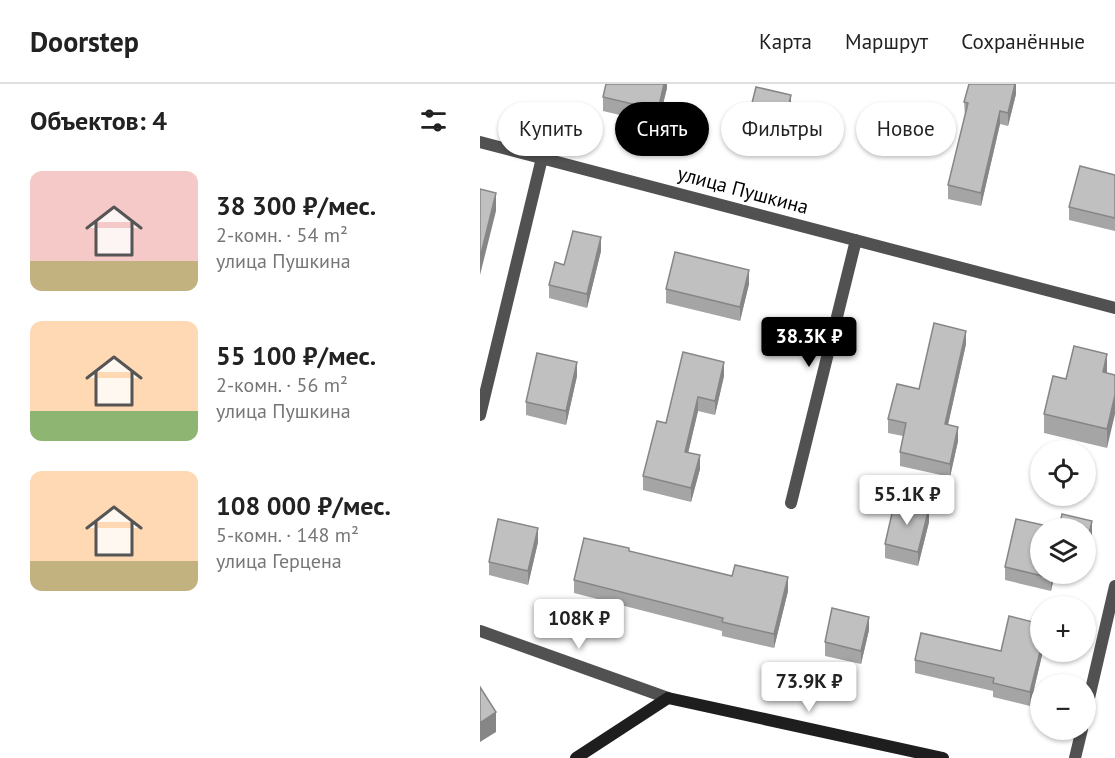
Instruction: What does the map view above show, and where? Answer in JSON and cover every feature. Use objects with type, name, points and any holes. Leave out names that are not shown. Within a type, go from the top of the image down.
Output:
[{"type":"street","name":"улица Пушкина","points":[[480,142],[1115,308]]},
{"type":"street","points":[[480,415],[542,158]]},
{"type":"street","points":[[791,503],[856,240]]},
{"type":"street","points":[[1095,674],[1115,586]]},
{"type":"street","points":[[480,631],[668,698],[943,758]]},
{"type":"street","points":[[576,758],[668,698]]},
{"type":"street","points":[[1075,758],[1079,740]]},
{"type":"building","points":[[606,84],[664,84],[660,102],[624,102],[603,97]]},
{"type":"building","points":[[969,84],[1015,84],[1008,113],[1000,111],[981,193],[948,185],[968,103],[964,102]]},
{"type":"building","points":[[756,87],[791,95],[789,102],[752,102]]},
{"type":"building","points":[[1080,166],[1115,175],[1115,218],[1069,207]]},
{"type":"building","points":[[480,189],[496,193],[480,258]]},
{"type":"building","points":[[573,231],[601,237],[587,294],[549,285],[555,262],[564,265]]},
{"type":"building","points":[[675,252],[749,270],[740,307],[666,289]]},
{"type":"building","points":[[934,323],[966,331],[945,424],[958,427],[950,464],[900,452],[906,423],[888,419],[897,384],[919,389]]},
{"type":"building","points":[[1074,346],[1107,354],[1103,372],[1115,375],[1115,395],[1107,429],[1044,414],[1053,376],[1066,379]]},
{"type":"building","points":[[683,352],[724,362],[715,401],[698,397],[685,452],[700,455],[691,488],[643,476],[657,421],[666,423]]},
{"type":"building","points":[[537,353],[577,362],[566,411],[526,402]]},
{"type":"building","points":[[895,500],[929,508],[918,552],[885,544]]},
{"type":"building","points":[[1062,514],[1079,518],[1061,518]]},
{"type":"building","points":[[498,519],[538,528],[528,571],[489,562]]},
{"type":"building","points":[[1016,519],[1030,522],[1030,573],[1005,567]]},
{"type":"building","points":[[584,538],[732,576],[735,565],[788,577],[774,634],[722,622],[723,618],[574,580]]},
{"type":"building","points":[[832,608],[869,617],[861,651],[825,642]]},
{"type":"building","points":[[1009,616],[1030,621],[1030,662],[1038,662],[1034,674],[1030,674],[1030,692],[993,683],[994,678],[915,660],[921,633],[1001,651]]},
{"type":"building","points":[[480,687],[496,712],[480,723]]}]
